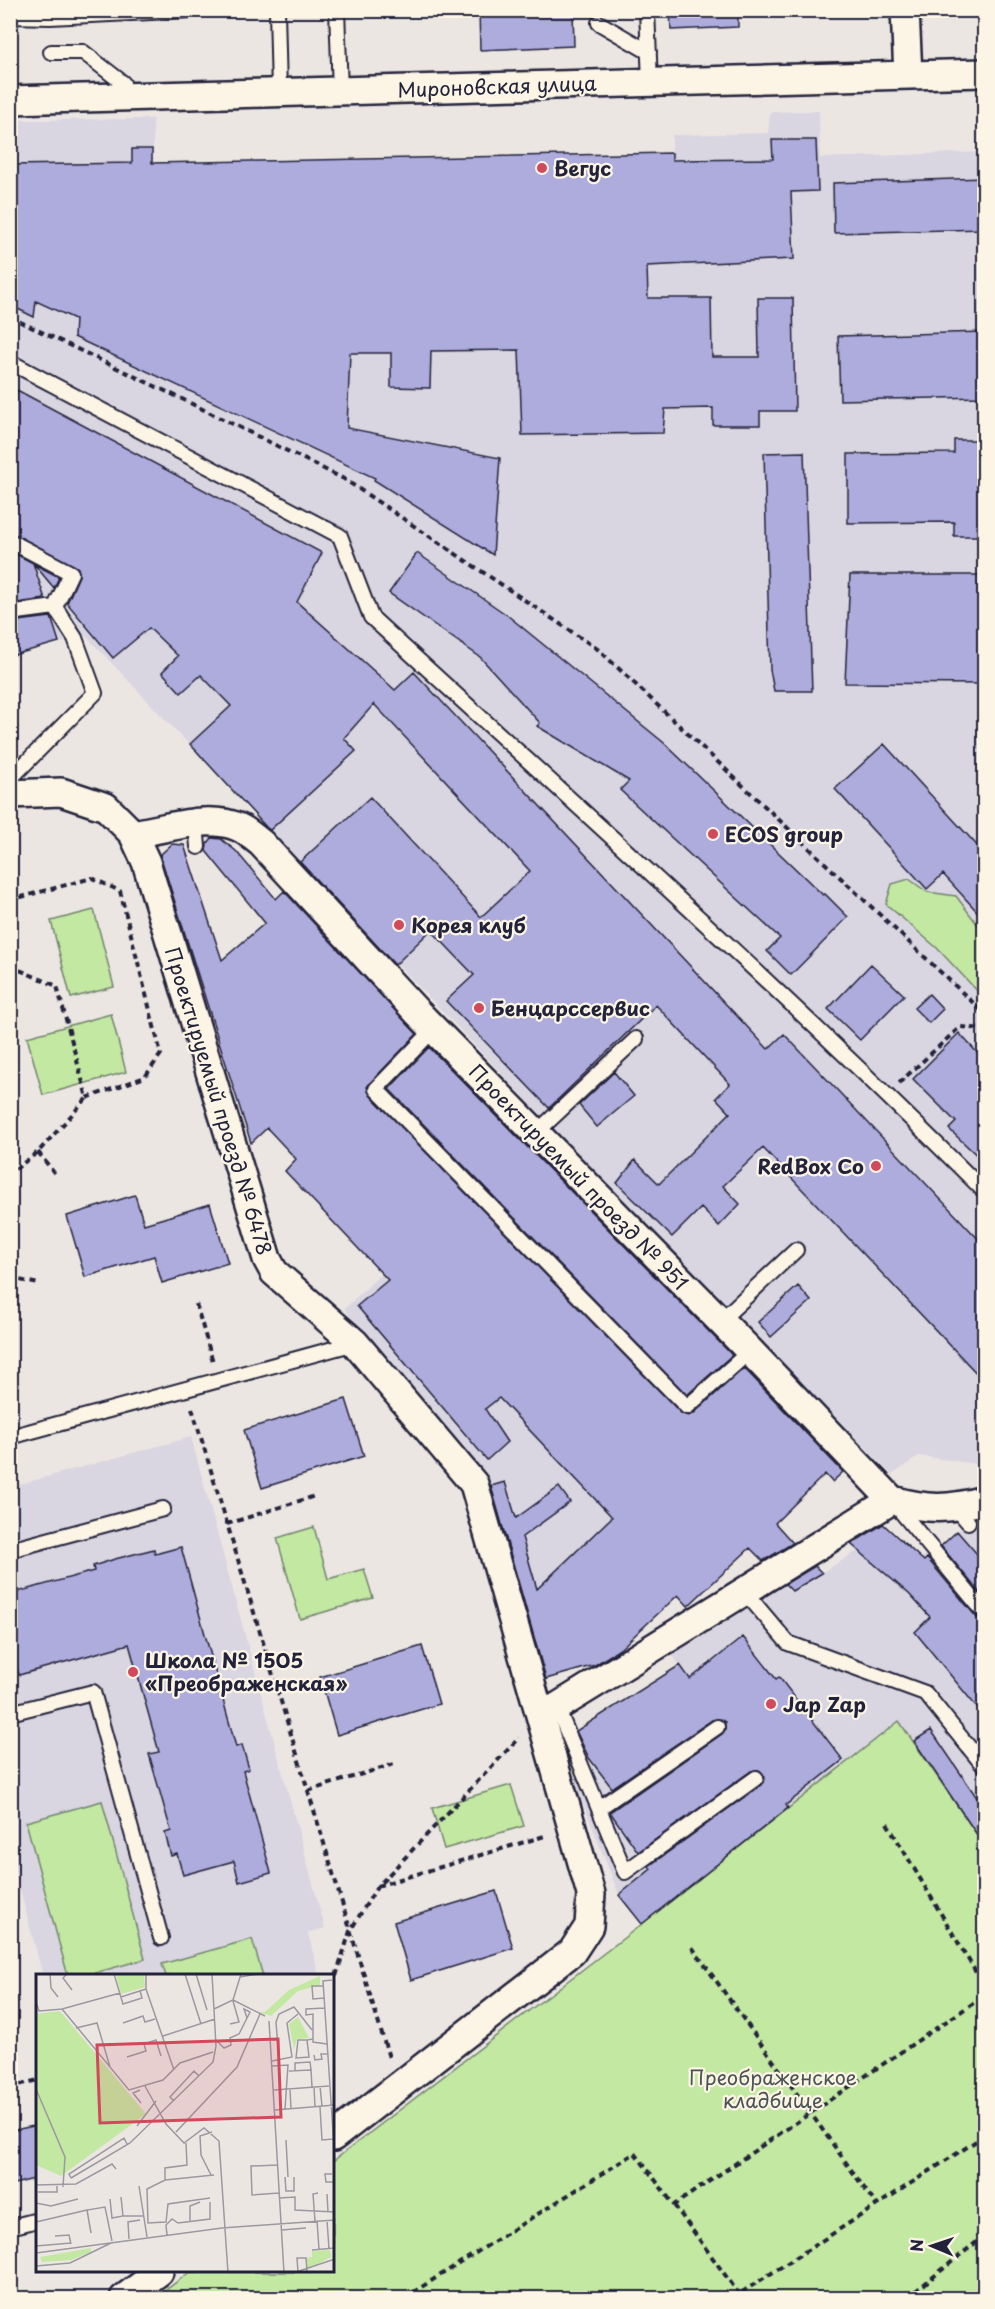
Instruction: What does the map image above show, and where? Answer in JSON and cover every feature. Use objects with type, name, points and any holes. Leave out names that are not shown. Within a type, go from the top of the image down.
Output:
[{"type":"street","points":[[905,10],[908,75]]},
{"type":"street","name":"Мироновская улица","points":[[10,100],[984,73]]},
{"type":"street","points":[[10,794],[61,792],[106,807],[134,834]]},
{"type":"street","name":"Проектируемый проезд № 951","points":[[134,834],[197,835],[216,823],[238,827],[261,843],[420,1022],[536,1133],[750,1351],[892,1500]]},
{"type":"street","name":"Проектируемый проезд № 6478","points":[[134,834],[146,862],[267,1258],[274,1272],[355,1343],[474,1484],[548,1711],[572,1828],[591,1894],[589,1926],[572,1952],[334,2136]]},
{"type":"street","points":[[548,1711],[892,1500],[962,1515],[984,1500]]},
{"type":"street","points":[[124,2298],[156,2273]]},
{"type":"lane","points":[[10,16],[50,17],[192,10]]},
{"type":"lane","points":[[277,10],[279,92]]},
{"type":"lane","points":[[337,10],[340,91]]},
{"type":"lane","points":[[647,10],[650,82]]},
{"type":"lane","points":[[599,23],[649,52]]},
{"type":"lane","points":[[51,52],[83,52],[123,83],[124,97]]},
{"type":"lane","points":[[10,362],[340,536],[370,617],[887,1094],[984,1191]]},
{"type":"lane","points":[[10,541],[71,573],[55,607]]},
{"type":"lane","points":[[10,613],[55,607]]},
{"type":"lane","points":[[10,779],[95,693],[75,638],[55,607]]},
{"type":"lane","points":[[420,1022],[376,1089],[687,1407],[750,1351]]},
{"type":"lane","points":[[536,1133],[636,1039]]},
{"type":"lane","points":[[720,1322],[795,1250]]},
{"type":"lane","points":[[10,1437],[355,1343]]},
{"type":"lane","name":"Проектируемый проезд № 951","points":[[892,1500],[984,1612]]},
{"type":"lane","points":[[10,1550],[163,1509]]},
{"type":"lane","points":[[744,1591],[788,1643],[925,1693],[984,1766]]},
{"type":"lane","points":[[10,1713],[93,1692],[161,1938]]},
{"type":"lane","points":[[548,1711],[599,1808],[625,1872],[756,1778]]},
{"type":"lane","points":[[599,1808],[717,1727]]},
{"type":"lane","points":[[10,2227],[36,2220]]},
{"type":"path","points":[[10,317],[344,479],[599,650],[984,1013]]},
{"type":"path","points":[[10,900],[92,878],[120,891],[161,1054],[145,1077],[87,1098],[38,1152],[10,1173]]},
{"type":"path","points":[[10,966],[57,986],[87,1098]]},
{"type":"path","points":[[887,1094],[960,1027],[984,1029]]},
{"type":"path","points":[[38,1152],[56,1174]]},
{"type":"path","points":[[10,1278],[39,1284]]},
{"type":"path","points":[[196,1304],[219,1380]]},
{"type":"path","points":[[186,1388],[391,2064]]},
{"type":"path","points":[[227,1524],[315,1496]]},
{"type":"path","points":[[334,1983],[350,1931],[377,1887],[548,1711]]},
{"type":"path","points":[[308,1791],[394,1764]]},
{"type":"path","points":[[887,1823],[984,1986]]},
{"type":"path","points":[[377,1887],[572,1828]]},
{"type":"path","points":[[692,1947],[877,2206]]},
{"type":"path","points":[[674,2205],[984,1996]]},
{"type":"path","points":[[10,2086],[36,2080]]},
{"type":"path","points":[[733,2298],[740,2296],[984,2136]]},
{"type":"path","points":[[404,2298],[635,2152],[740,2296]]},
{"type":"path","points":[[907,2298],[984,2236]]},
{"type":"shaded area","points":[[819,111],[820,158],[984,152],[984,1465],[919,1456],[892,1475],[555,1130],[86,636],[11,656],[11,120],[153,119],[153,163],[672,153],[672,135],[768,133],[770,112]]},
{"type":"shaded area","points":[[382,1273],[612,1517],[546,1580],[615,1654],[606,1662],[542,1681],[482,1471],[344,1309]]},
{"type":"shaded area","name":"Школа № 1505 «Преображенская»","points":[[191,1437],[325,1928],[308,1933],[318,1974],[42,1974],[11,1856],[10,1487]]},
{"type":"shaded area","points":[[984,1514],[984,1845],[899,1721],[642,1924],[619,1895],[574,1780],[594,1764],[573,1733],[680,1666],[670,1651],[779,1581],[790,1592],[859,1550],[933,1572],[921,1558],[940,1546],[968,1522]]},
{"type":"green space","points":[[909,879],[927,892],[956,896],[984,933],[984,996],[937,948],[886,904],[892,884]]},
{"type":"green space","points":[[94,910],[114,987],[71,998],[51,921]]},
{"type":"green space","points":[[111,1014],[126,1072],[43,1095],[27,1037]]},
{"type":"green space","points":[[314,1527],[328,1579],[364,1569],[373,1598],[300,1619],[277,1538]]},
{"type":"green space","name":"Преображенское кладбище","points":[[899,1721],[984,1845],[984,2298],[155,2298],[189,2273],[334,2273],[334,2160],[642,1924]]},
{"type":"green space","points":[[511,1785],[524,1826],[444,1849],[432,1808]]},
{"type":"green space","points":[[102,1801],[145,1959],[91,1974],[67,1974],[26,1822]]},
{"type":"green space","points":[[252,1939],[262,1974],[165,1974],[162,1964]]},
{"type":"building","points":[[479,10],[573,10],[574,46],[480,50]]},
{"type":"building","points":[[670,10],[738,10],[738,27],[671,30]]},
{"type":"building","points":[[772,140],[816,140],[818,191],[791,192],[794,259],[647,266],[648,298],[711,298],[712,357],[759,357],[758,298],[793,298],[795,411],[760,411],[760,425],[713,425],[713,408],[665,409],[663,433],[522,435],[519,350],[431,351],[430,388],[391,387],[391,353],[350,353],[347,428],[500,458],[493,555],[374,480],[375,478],[74,337],[75,319],[36,301],[34,317],[10,305],[10,165],[132,163],[132,149],[152,149],[152,163],[672,153],[672,160],[773,159]]},
{"type":"building","points":[[984,178],[984,229],[834,233],[833,183]]},
{"type":"building","points":[[984,332],[984,397],[840,400],[838,336]]},
{"type":"building","points":[[17,390],[322,553],[297,602],[395,690],[414,672],[768,1049],[784,1034],[984,1245],[984,1381],[763,1148],[723,1186],[740,1204],[719,1226],[701,1208],[672,1237],[617,1183],[635,1160],[659,1184],[730,1113],[716,1098],[730,1084],[656,1005],[549,1108],[446,1001],[474,975],[431,930],[395,965],[300,862],[370,797],[481,917],[530,871],[374,704],[344,738],[356,751],[270,830],[267,828],[190,744],[231,706],[201,675],[181,693],[162,672],[178,656],[149,628],[113,658],[67,603],[79,576],[78,568],[10,532],[10,403]]},
{"type":"building","points":[[954,440],[984,440],[984,536],[954,536],[954,522],[848,523],[848,454],[954,453]]},
{"type":"building","points":[[804,452],[812,691],[774,691],[770,670],[764,453]]},
{"type":"building","points":[[10,551],[33,563],[45,599],[10,604]]},
{"type":"building","points":[[417,553],[507,615],[663,742],[848,917],[791,975],[767,951],[780,938],[620,790],[629,781],[537,726],[540,723],[480,657],[389,593]]},
{"type":"building","points":[[34,564],[59,577],[54,588]]},
{"type":"building","points":[[850,575],[984,575],[984,684],[845,683]]},
{"type":"building","points":[[51,617],[59,642],[10,656],[10,622]]},
{"type":"building","points":[[884,744],[984,853],[984,919],[943,874],[927,889],[835,789]]},
{"type":"building","points":[[212,838],[221,839],[236,851],[276,899],[284,891],[417,1034],[370,1083],[367,1087],[370,1095],[681,1413],[688,1416],[693,1414],[744,1368],[843,1472],[832,1482],[825,1474],[775,1523],[793,1543],[763,1561],[750,1548],[688,1606],[678,1595],[620,1649],[595,1665],[546,1679],[491,1486],[505,1482],[516,1518],[559,1487],[570,1502],[522,1537],[537,1589],[612,1517],[499,1398],[485,1409],[507,1442],[487,1460],[357,1306],[388,1280],[285,1171],[296,1159],[267,1128],[251,1143],[160,855],[172,844],[184,845],[222,960],[265,923],[206,851],[207,844]]},
{"type":"building","points":[[871,964],[904,995],[860,1040],[828,1009]]},
{"type":"building","points":[[929,994],[943,1009],[929,1023],[914,1008]]},
{"type":"building","points":[[959,1033],[984,1060],[984,1162],[949,1129],[956,1122],[913,1079]]},
{"type":"building","points":[[429,1047],[732,1355],[687,1395],[389,1089]]},
{"type":"building","points":[[614,1072],[634,1096],[597,1127],[579,1105]]},
{"type":"building","points":[[135,1195],[144,1224],[210,1204],[228,1263],[162,1283],[154,1256],[85,1277],[67,1216]]},
{"type":"building","points":[[798,1286],[811,1301],[771,1337],[758,1322]]},
{"type":"building","points":[[346,1399],[364,1456],[262,1488],[244,1430]]},
{"type":"building","points":[[883,1524],[924,1561],[927,1558],[977,1618],[984,1621],[984,1716],[915,1632],[930,1617],[909,1594],[851,1544]]},
{"type":"building","points":[[957,1531],[984,1562],[984,1598],[941,1546]]},
{"type":"building","points":[[181,1547],[236,1747],[242,1745],[249,1769],[243,1771],[271,1873],[239,1882],[234,1861],[183,1875],[177,1854],[171,1856],[165,1833],[171,1831],[149,1754],[159,1752],[129,1644],[19,1675],[10,1645],[10,1594],[94,1571],[93,1566],[115,1559],[154,1549],[155,1554]]},
{"type":"building","points":[[815,1566],[822,1573],[792,1591],[785,1584]]},
{"type":"building","points":[[743,1637],[776,1679],[779,1677],[843,1760],[786,1805],[788,1808],[642,1924],[619,1895],[651,1869],[649,1866],[761,1785],[765,1777],[759,1770],[751,1771],[638,1852],[610,1812],[722,1734],[725,1730],[725,1722],[720,1719],[712,1720],[612,1788],[589,1758],[576,1731],[680,1665],[690,1679]]},
{"type":"building","points":[[422,1646],[439,1704],[337,1735],[320,1677]]},
{"type":"building","points":[[931,1730],[984,1808],[984,1845],[914,1741]]},
{"type":"building","points":[[496,1891],[513,1948],[411,1980],[394,1922]]},
{"type":"building","points":[[36,2125],[36,2178],[10,2185],[10,2131]]},
{"type":"place","name":"Вегус","points":[[542,168]]},
{"type":"place","name":"ECOS group","points":[[713,834]]},
{"type":"place","name":"Корея клуб","points":[[399,925]]},
{"type":"place","name":"Бенцарссервис","points":[[479,1008]]},
{"type":"place","name":"RedBox Co","points":[[876,1166]]},
{"type":"place","name":"Школа № 1505 «Преображенская»","points":[[133,1672]]},
{"type":"place","name":"Jap Zap","points":[[771,1704]]}]
